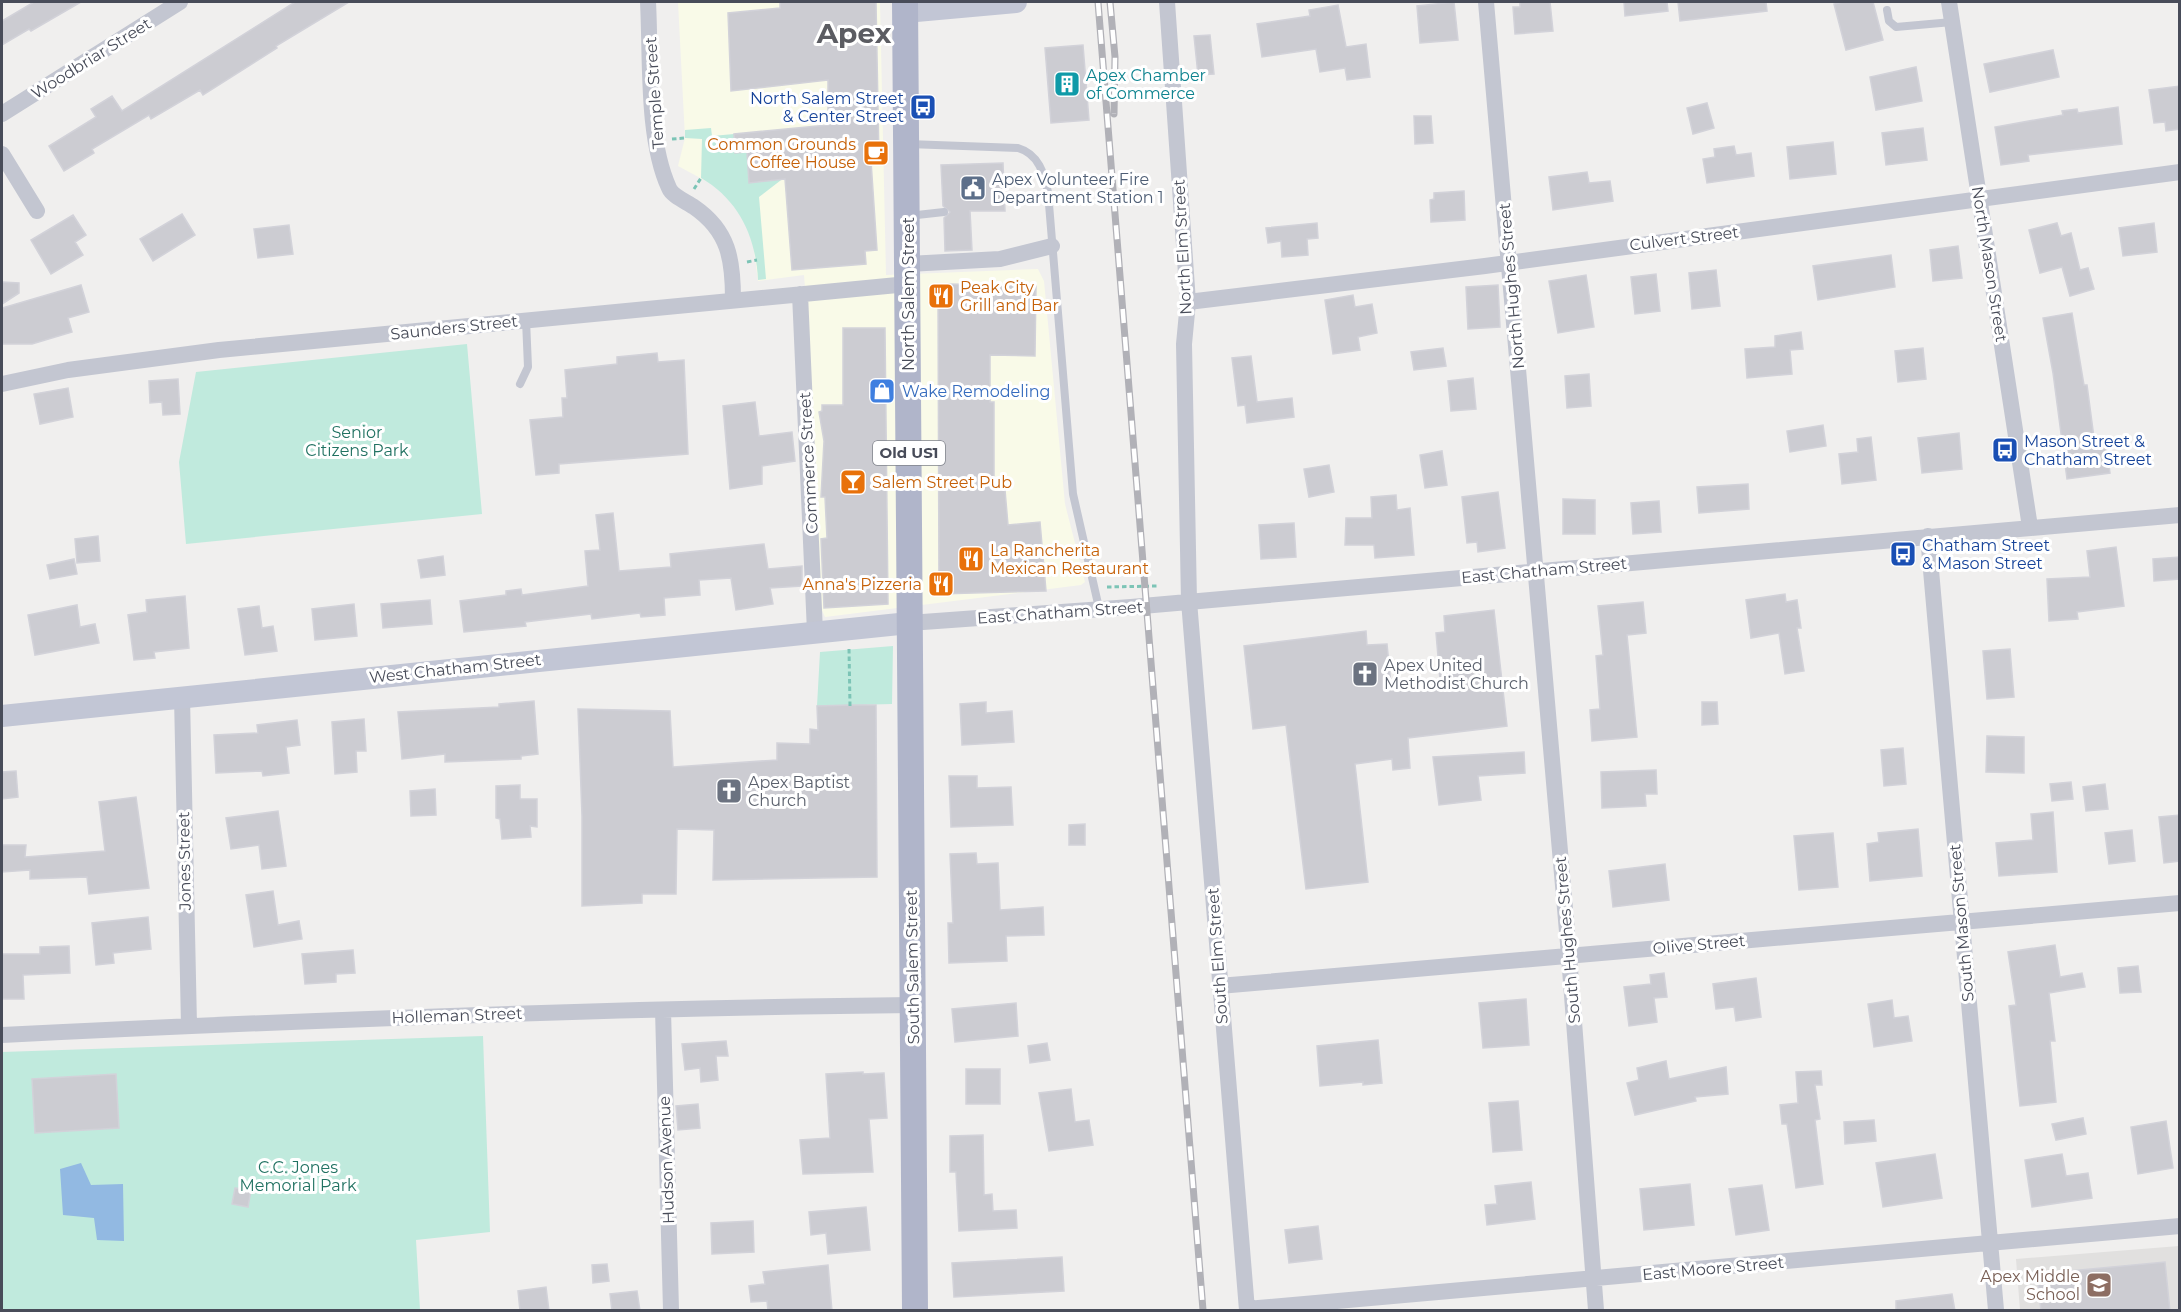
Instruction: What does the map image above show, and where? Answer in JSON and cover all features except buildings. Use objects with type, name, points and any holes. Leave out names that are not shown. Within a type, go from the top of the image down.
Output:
[{"type":"main road","name":"North Salem Street","points":[[905,7],[909,623]]},
{"type":"main road","name":"South Salem Street","points":[[909,623],[915,1311]]},
{"type":"street","name":"Woodbriar Street","points":[[2,114],[180,2]]},
{"type":"street","name":"Temple Street","points":[[648,2],[654,140],[670,192],[705,215],[724,239],[733,264],[733,299]]},
{"type":"street","points":[[905,7],[1016,2]]},
{"type":"street","name":"North Elm Street","points":[[1167,2],[1188,302],[1184,344],[1189,602]]},
{"type":"street","name":"North Hughes Street","points":[[1486,2],[1510,261],[1534,571]]},
{"type":"street","name":"North Mason Street","points":[[1949,2],[2030,527]]},
{"type":"street","points":[[2,154],[37,211]]},
{"type":"street","name":"Culvert Street","points":[[1188,302],[2180,172]]},
{"type":"street","name":"Saunders Street","points":[[2,384],[68,370],[143,359],[800,294],[1000,259],[1052,246]]},
{"type":"street","name":"Commerce Street","points":[[800,294],[815,632]]},
{"type":"street","name":"East Chatham Street","points":[[909,623],[1189,602],[2180,515]]},
{"type":"street","name":"South Mason Street","points":[[1928,536],[1996,1311]]},
{"type":"street","name":"South Hughes Street","points":[[1534,571],[1596,1311]]},
{"type":"street","name":"South Elm Street","points":[[1189,602],[1247,1310]]},
{"type":"street","name":"West Chatham Street","points":[[2,716],[909,623]]},
{"type":"street","name":"Jones Street","points":[[182,698],[189,1025]]},
{"type":"street","name":"Olive Street","points":[[1219,986],[2180,903]]},
{"type":"street","name":"Holleman Street","points":[[2,1035],[189,1025],[663,1010],[913,1005]]},
{"type":"street","name":"Hudson Avenue","points":[[663,1010],[671,1311]]},
{"type":"street","name":"East Moore Street","points":[[1247,1310],[2180,1226]]},
{"type":"lane","points":[[1887,10],[1889,21],[1896,27],[1952,21]]},
{"type":"lane","points":[[907,144],[990,145],[1024,150],[1041,167],[1045,181],[1052,246],[1073,494],[1099,608]]},
{"type":"lane","points":[[908,216],[944,212]]},
{"type":"lane","points":[[520,384],[528,367],[526,320]]},
{"type":"path","points":[[1106,587],[1164,585]]},
{"type":"path","points":[[849,649],[850,705]]},
{"type":"shaded area","points":[[678,2],[880,2],[886,275],[1038,269],[1044,281],[1065,504],[1085,582],[1081,585],[825,617],[819,604],[809,339],[804,275],[758,281],[753,243],[743,218],[717,187],[678,166],[685,138]]},
{"type":"shaded area","name":"Apex Middle School","points":[[2179,1246],[2179,1310],[2020,1310],[2016,1259]]},
{"type":"green space","points":[[711,128],[712,136],[734,134],[735,152],[769,150],[785,177],[759,197],[766,279],[758,280],[754,249],[743,221],[726,197],[701,178],[702,139],[685,138],[685,130]]},
{"type":"green space","name":"Senior Citizens Park","points":[[467,344],[482,514],[186,544],[179,462],[196,372]]},
{"type":"green space","points":[[893,646],[892,704],[817,706],[820,652]]},
{"type":"green space","name":"C.C. Jones Memorial Park","points":[[483,1036],[490,1232],[416,1240],[420,1310],[2,1310],[2,1052]]},
{"type":"water","points":[[81,1163],[91,1185],[123,1184],[124,1241],[97,1240],[94,1218],[63,1215],[60,1169]]},
{"type":"railway","points":[[1098,2],[1203,1310]]},
{"type":"railway","points":[[1110,2],[1115,57],[1114,114]]},
{"type":"place","name":"Apex Chamber of Commerce","points":[[1067,84]]},
{"type":"place","name":"North Salem Street & Center Street","points":[[923,107]]},
{"type":"place","name":"Common Grounds Coffee House","points":[[876,153]]},
{"type":"place","name":"Apex Volunteer Fire Department Station 1","points":[[973,188]]},
{"type":"place","name":"Peak City Grill and Bar","points":[[941,296]]},
{"type":"place","name":"Wake Remodeling","points":[[882,391]]},
{"type":"place","name":"Mason Street & Chatham Street","points":[[2005,450]]},
{"type":"place","name":"Salem Street Pub","points":[[853,482]]},
{"type":"place","name":"Chatham Street & Mason Street","points":[[1903,554]]},
{"type":"place","name":"La Rancherita Mexican Restaurant","points":[[971,559]]},
{"type":"place","name":"Anna's Pizzeria","points":[[941,584]]},
{"type":"place","name":"Apex United Methodist Church","points":[[1365,674]]},
{"type":"place","name":"Apex Baptist Church","points":[[729,791]]},
{"type":"place","name":"Apex Middle School","points":[[2099,1285]]},
{"type":"district","name":"Apex","points":[[854,33]]}]
